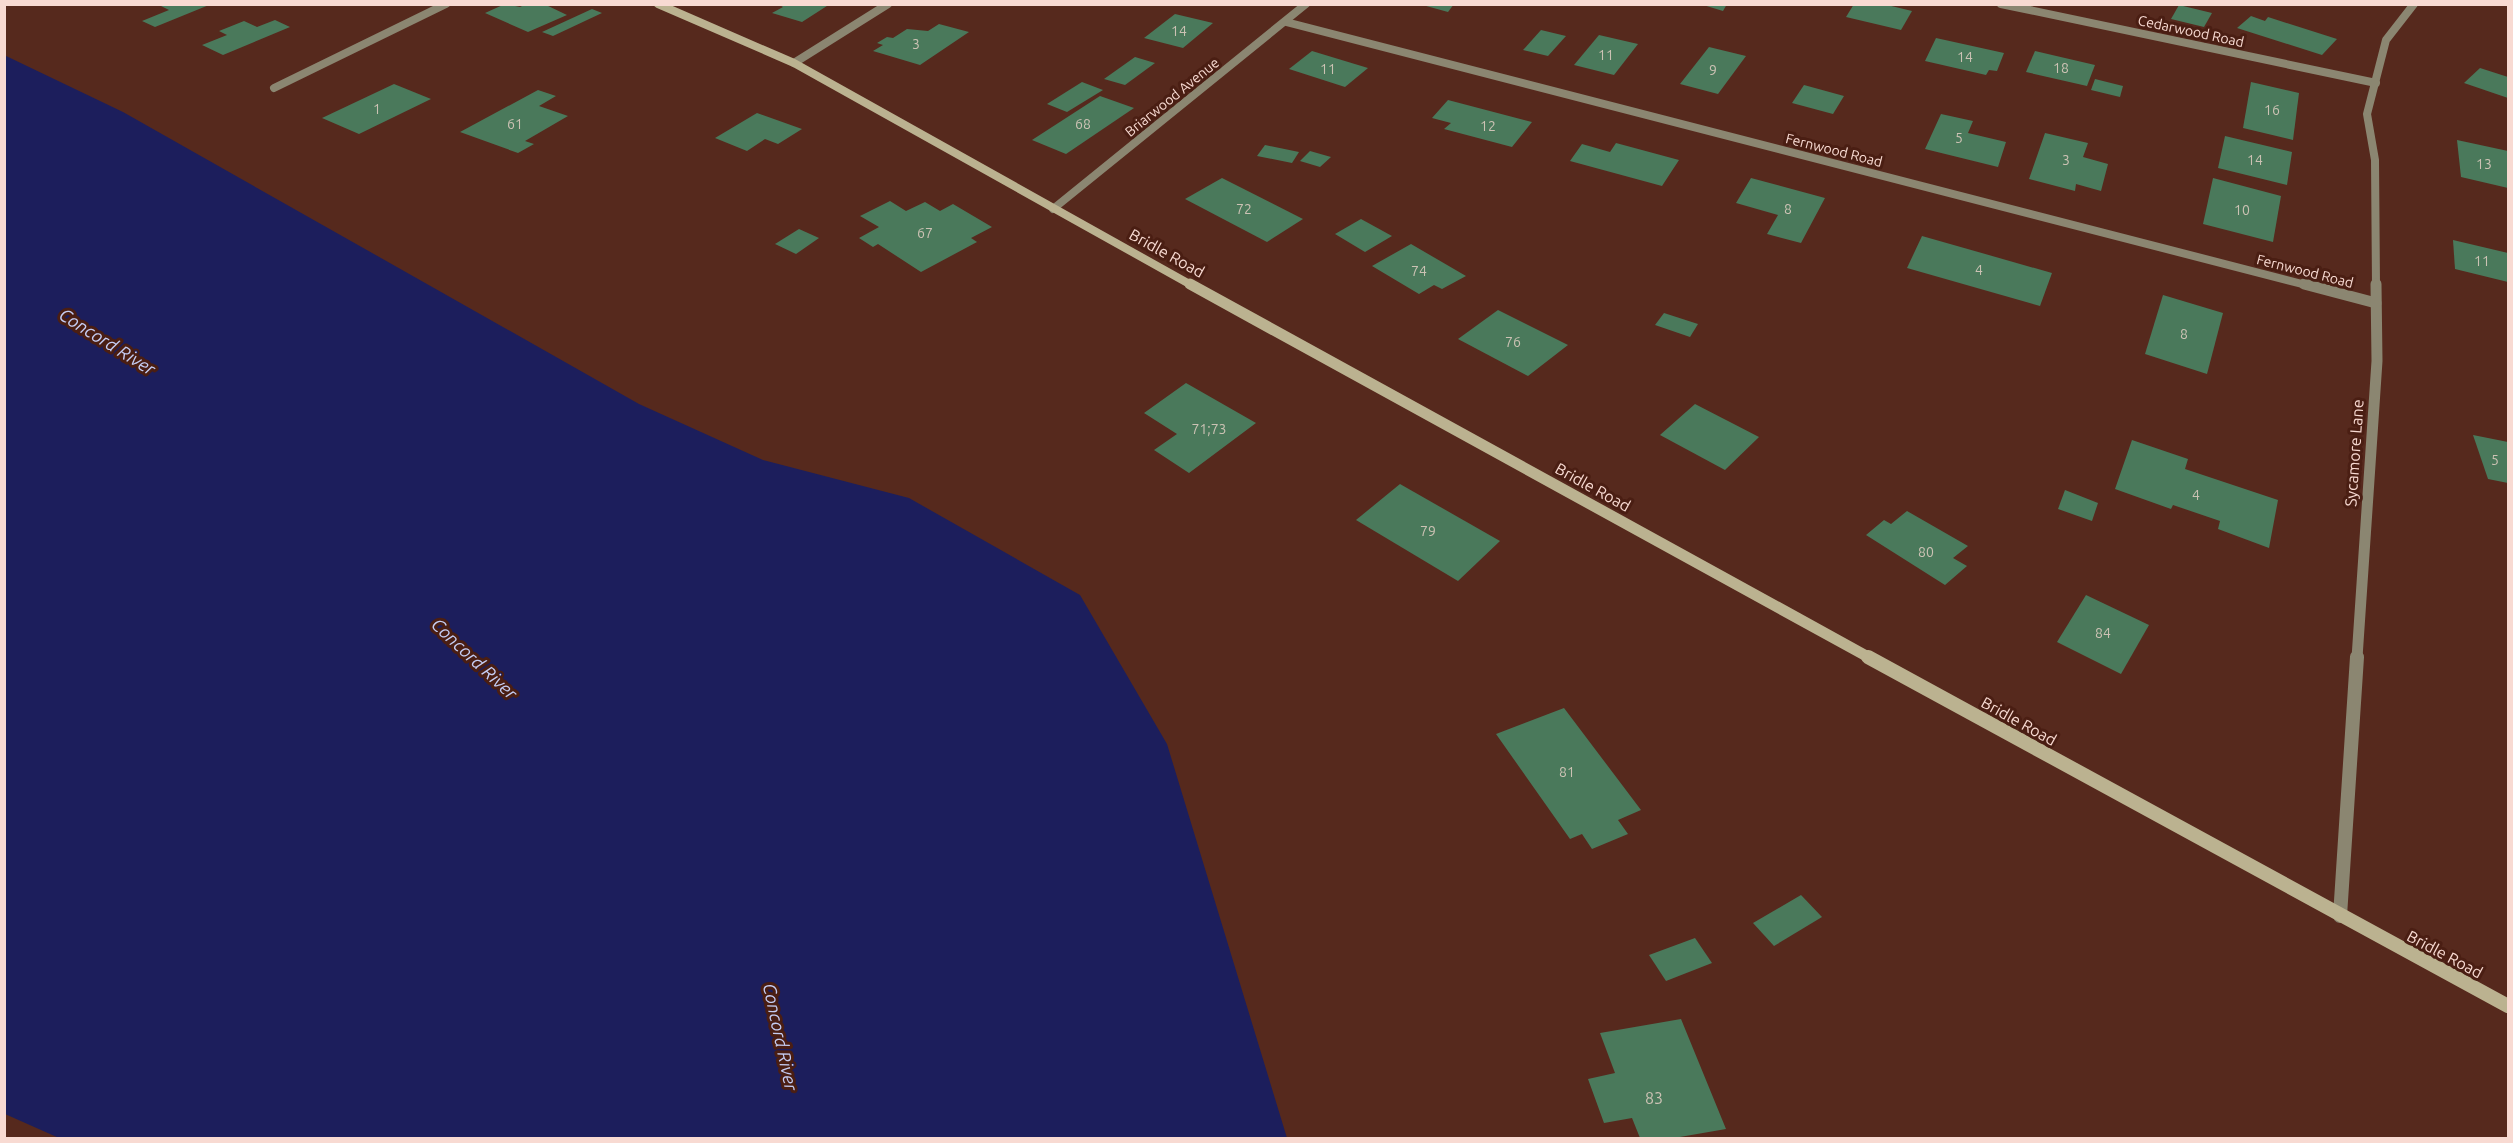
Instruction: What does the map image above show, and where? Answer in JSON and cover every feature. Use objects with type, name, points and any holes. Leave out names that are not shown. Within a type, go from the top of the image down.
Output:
[{"type":"street","points":[[274,88],[446,4]]},
{"type":"street","name":"Bridle Road","points":[[658,4],[794,63],[1053,209],[2508,1006]]},
{"type":"street","points":[[794,63],[888,4]]},
{"type":"street","name":"Briarwood Avenue","points":[[1053,209],[1306,4]]},
{"type":"street","name":"Cedarwood Road","points":[[2001,4],[2376,83]]},
{"type":"street","name":"Sycamore Lane","points":[[2340,916],[2377,361],[2374,160],[2367,114],[2386,40],[2414,4]]},
{"type":"street","name":"Fernwood Road","points":[[1286,22],[2376,303]]},
{"type":"water","name":"Concord River","points":[[4,55],[123,112],[639,404],[763,460],[909,498],[1080,595],[1167,744],[1287,1138],[59,1138],[5,1114]]},
{"type":"building","points":[[157,4],[209,5],[155,27],[142,21],[169,10]]},
{"type":"building","points":[[505,4],[520,7],[526,4],[544,4],[567,15],[528,32],[485,13]]},
{"type":"building","points":[[778,4],[830,4],[802,22],[772,13],[783,7]]},
{"type":"building","points":[[1419,4],[1454,4],[1448,12]]},
{"type":"building","points":[[1700,4],[1727,4],[1723,11]]},
{"type":"building","points":[[1854,4],[1883,4],[1912,11],[1901,30],[1846,17]]},
{"type":"building","points":[[2179,5],[2212,13],[2204,27],[2171,19]]},
{"type":"building","points":[[592,9],[602,13],[553,36],[542,32]]},
{"type":"building","points":[[1175,14],[1213,23],[1183,48],[1144,38]]},
{"type":"building","points":[[2251,16],[2265,21],[2268,17],[2337,39],[2322,55],[2237,28]]},
{"type":"building","points":[[275,20],[290,27],[223,55],[202,45],[227,35],[219,31],[244,21],[257,27]]},
{"type":"building","points":[[939,24],[969,32],[920,65],[873,51],[883,45],[877,43],[887,37],[893,38],[907,29],[928,31]]},
{"type":"building","points":[[1541,30],[1566,36],[1548,56],[1523,50]]},
{"type":"building","points":[[1599,35],[1638,44],[1614,75],[1574,65]]},
{"type":"building","points":[[1936,38],[2004,53],[1997,71],[1989,70],[1986,75],[1925,61]]},
{"type":"building","points":[[1709,47],[1746,56],[1718,94],[1680,84]]},
{"type":"building","points":[[1312,51],[1368,68],[1345,87],[1289,69]]},
{"type":"building","points":[[2035,51],[2095,65],[2087,86],[2026,72]]},
{"type":"building","points":[[1135,57],[1155,63],[1125,85],[1104,79]]},
{"type":"building","points":[[2480,68],[2508,77],[2508,98],[2464,83]]},
{"type":"building","points":[[2095,79],[2123,86],[2120,97],[2091,90]]},
{"type":"building","points":[[1082,82],[1103,90],[1067,112],[1047,104]]},
{"type":"building","points":[[2251,82],[2299,93],[2293,140],[2243,128]]},
{"type":"building","points":[[394,84],[431,99],[359,134],[322,118]]},
{"type":"building","points":[[1804,85],[1844,96],[1833,114],[1792,103]]},
{"type":"building","points":[[538,90],[556,96],[539,106],[568,116],[525,141],[534,144],[518,153],[460,132]]},
{"type":"building","points":[[1100,96],[1134,108],[1066,154],[1032,140]]},
{"type":"building","points":[[1448,100],[1532,122],[1512,147],[1444,129],[1451,123],[1432,118]]},
{"type":"building","points":[[757,113],[802,129],[778,144],[765,139],[747,151],[715,138]]},
{"type":"building","points":[[1941,114],[1973,121],[1968,133],[2006,142],[1998,167],[1925,149]]},
{"type":"building","points":[[2045,133],[2088,143],[2083,157],[2108,164],[2101,191],[2076,184],[2075,191],[2029,179]]},
{"type":"building","points":[[2225,136],[2292,152],[2287,185],[2218,168]]},
{"type":"building","points":[[2457,140],[2508,151],[2508,188],[2461,177]]},
{"type":"building","points":[[1616,143],[1679,160],[1662,186],[1570,161],[1582,144],[1610,152]]},
{"type":"building","points":[[1265,145],[1299,152],[1292,163],[1257,156]]},
{"type":"building","points":[[1310,151],[1331,157],[1320,167],[1300,161]]},
{"type":"building","points":[[1222,178],[1303,219],[1267,242],[1185,199]]},
{"type":"building","points":[[1751,178],[1825,198],[1801,243],[1767,234],[1778,215],[1736,203]]},
{"type":"building","points":[[2213,178],[2281,196],[2273,242],[2203,224]]},
{"type":"building","points":[[890,201],[906,211],[925,202],[940,211],[953,204],[992,227],[971,238],[977,242],[921,272],[878,244],[873,247],[859,238],[879,227],[860,216]]},
{"type":"building","points":[[1361,219],[1392,236],[1365,252],[1335,234]]},
{"type":"building","points":[[799,229],[819,238],[796,254],[775,244]]},
{"type":"building","points":[[1922,236],[2052,273],[2040,306],[1907,268]]},
{"type":"building","points":[[2453,240],[2508,253],[2508,282],[2455,269]]},
{"type":"building","points":[[1411,244],[1466,276],[1442,289],[1434,285],[1419,294],[1372,266]]},
{"type":"building","points":[[2163,295],[2223,313],[2207,374],[2145,354]]},
{"type":"building","points":[[1498,310],[1568,345],[1528,376],[1458,339]]},
{"type":"building","points":[[1664,313],[1698,324],[1690,337],[1655,325]]},
{"type":"building","points":[[1186,383],[1256,423],[1189,473],[1154,450],[1177,434],[1144,413]]},
{"type":"building","points":[[1695,404],[1759,437],[1725,470],[1660,435]]},
{"type":"building","points":[[2473,435],[2508,442],[2508,483],[2488,479]]},
{"type":"building","points":[[2132,440],[2188,459],[2185,469],[2278,500],[2269,548],[2218,529],[2220,521],[2173,505],[2171,509],[2115,489]]},
{"type":"building","points":[[1400,484],[1500,541],[1458,581],[1356,520]]},
{"type":"building","points":[[2065,490],[2098,503],[2092,521],[2058,509]]},
{"type":"building","points":[[1907,511],[1968,546],[1953,558],[1967,566],[1945,585],[1866,535],[1884,520],[1891,524]]},
{"type":"building","points":[[2086,595],[2149,625],[2121,674],[2057,642]]},
{"type":"building","points":[[1564,708],[1641,810],[1618,820],[1628,834],[1592,849],[1582,834],[1570,839],[1496,734]]},
{"type":"building","points":[[1801,895],[1822,917],[1774,946],[1753,923]]},
{"type":"building","points":[[1695,938],[1712,963],[1666,981],[1649,955]]},
{"type":"building","points":[[1681,1019],[1726,1129],[1674,1138],[1640,1138],[1632,1118],[1604,1123],[1588,1079],[1615,1073],[1600,1033]]}]
